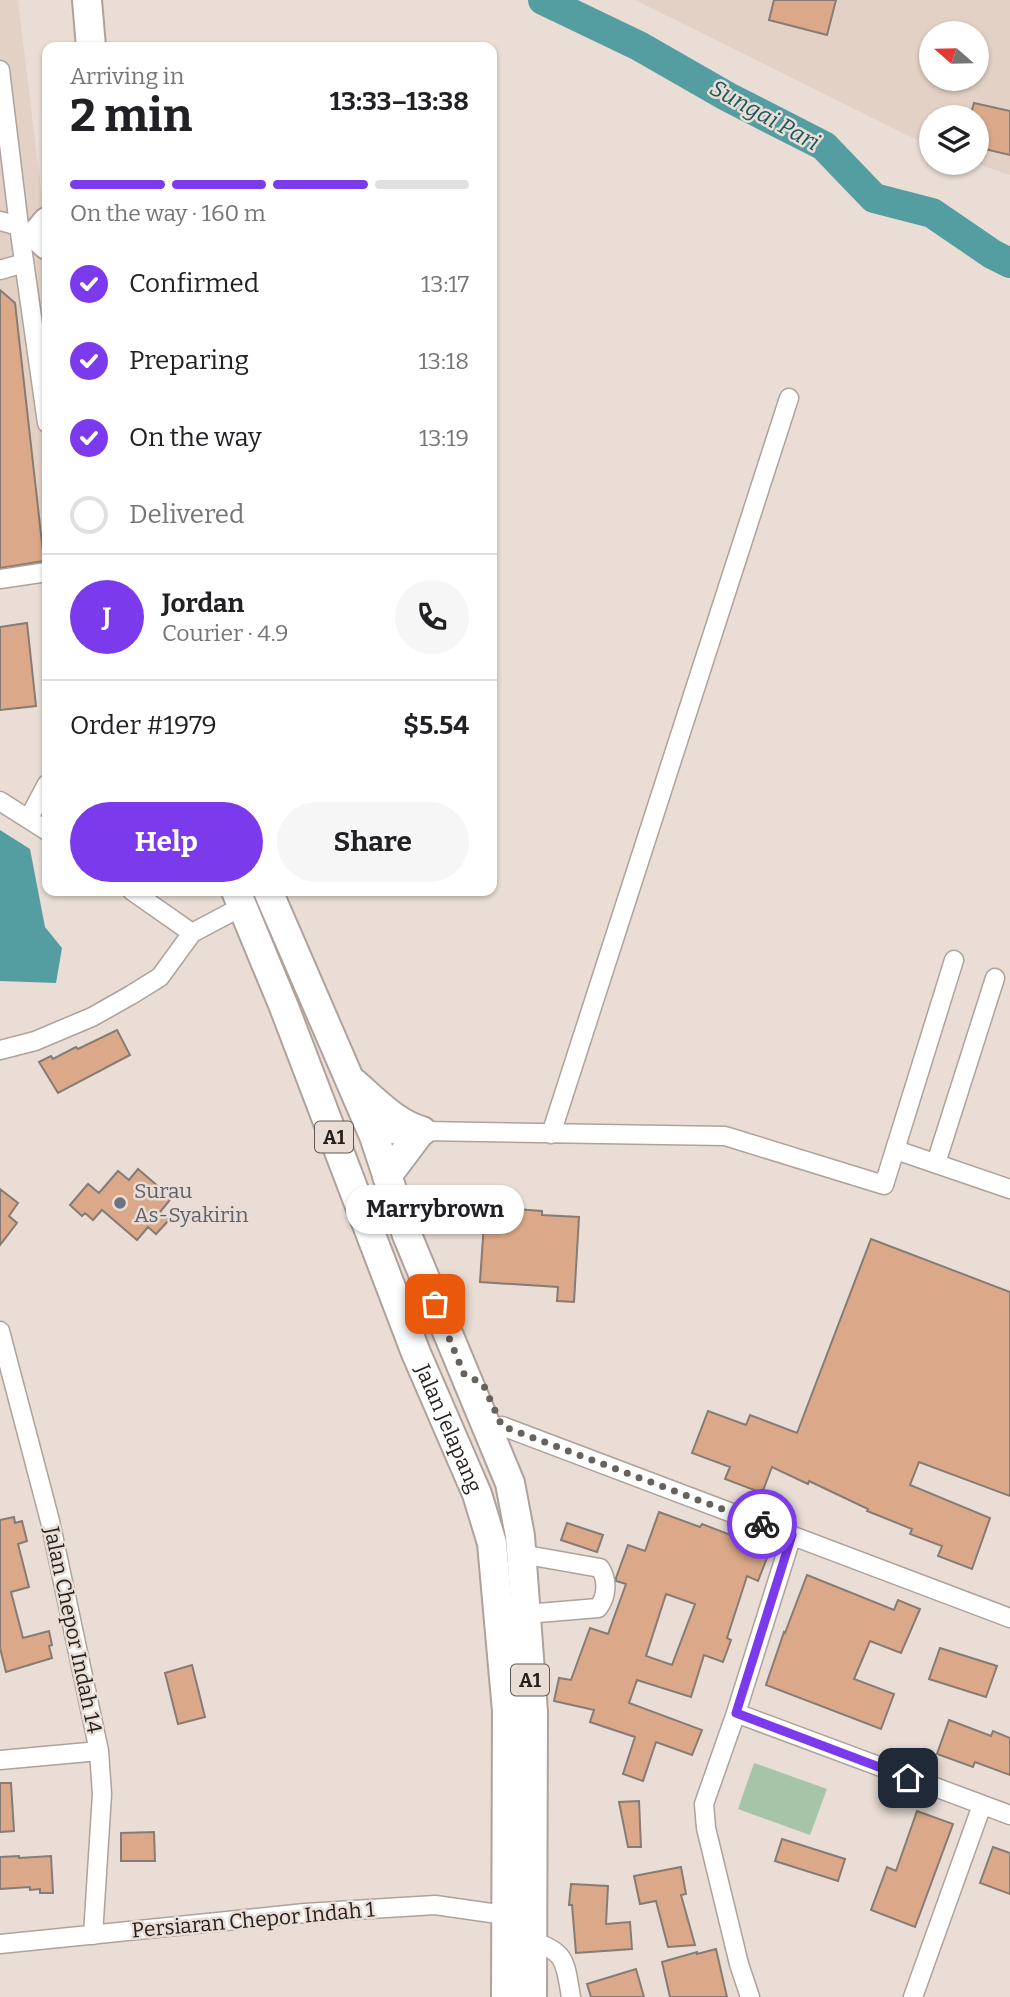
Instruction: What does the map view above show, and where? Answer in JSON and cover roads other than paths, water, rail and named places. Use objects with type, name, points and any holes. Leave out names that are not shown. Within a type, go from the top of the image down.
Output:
[{"type":"main road","points":[[70,0],[73,42]]},
{"type":"main road","points":[[87,0],[91,42]]},
{"type":"main road","name":"Jalan Jelapang","points":[[270,896],[374,1136],[407,1235],[510,1483],[520,1536],[533,1713],[532,1997]]},
{"type":"main road","name":"A1","points":[[239,898],[355,1194]]},
{"type":"main road","points":[[349,1079],[389,1113],[411,1128],[421,1131],[387,1176]]},
{"type":"main road","points":[[325,1114],[347,1132],[374,1136],[363,1161],[355,1194]]},
{"type":"main road","name":"Jalan Jelapang","points":[[355,1194],[370,1232],[367,1277],[395,1345],[402,1350],[416,1353],[477,1494],[492,1543],[507,1711],[506,1997]]},
{"type":"main road","points":[[430,1383],[437,1372],[444,1370],[464,1374],[483,1384],[502,1426],[510,1483]]},
{"type":"street","points":[[0,69],[36,233],[24,263],[42,389]]},
{"type":"street","points":[[0,221],[36,233]]},
{"type":"street","points":[[0,270],[24,263]]},
{"type":"street","points":[[551,1134],[789,398]]},
{"type":"street","points":[[0,579],[42,573]]},
{"type":"street","points":[[29,818],[42,793]]},
{"type":"street","points":[[0,801],[42,827]]},
{"type":"street","points":[[139,896],[192,933]]},
{"type":"street","points":[[0,1050],[46,1036],[92,1017],[160,977],[192,933],[239,898]]},
{"type":"street","points":[[374,1136],[421,1131],[725,1136],[884,1185],[954,960]]},
{"type":"street","points":[[936,1163],[995,978]]},
{"type":"street","points":[[896,1150],[1010,1189]]},
{"type":"street","name":"Jalan Chepor Indah 14","points":[[0,1331],[50,1521],[99,1751],[102,1794],[93,1936]]},
{"type":"street","points":[[502,1426],[1010,1618]]},
{"type":"street","points":[[750,1997],[739,1964],[706,1828],[704,1804],[736,1713],[792,1535]]},
{"type":"street","points":[[521,1554],[600,1568],[604,1575],[604,1600],[598,1608],[526,1614]]},
{"type":"street","points":[[736,1713],[1010,1815]]},
{"type":"street","points":[[0,1760],[99,1751]]},
{"type":"street","points":[[913,1997],[982,1805]]},
{"type":"street","name":"Persiaran Chepor Indah 1","points":[[0,1944],[305,1913],[435,1905],[505,1915]]},
{"type":"street","points":[[531,1941],[557,1951],[565,1965],[571,1997]]},
{"type":"water","points":[[0,830],[30,849],[45,927],[62,948],[56,983],[0,981]]},
{"type":"waterway","name":"Sungai Pari","points":[[543,0],[639,46],[728,97],[824,146],[874,198],[932,213],[992,254],[1010,263]]},
{"type":"place","name":"Surau As-Syakirin","points":[[120,1203]]},
{"type":"place","name":"Marrybrown","points":[[435,1304]]}]
